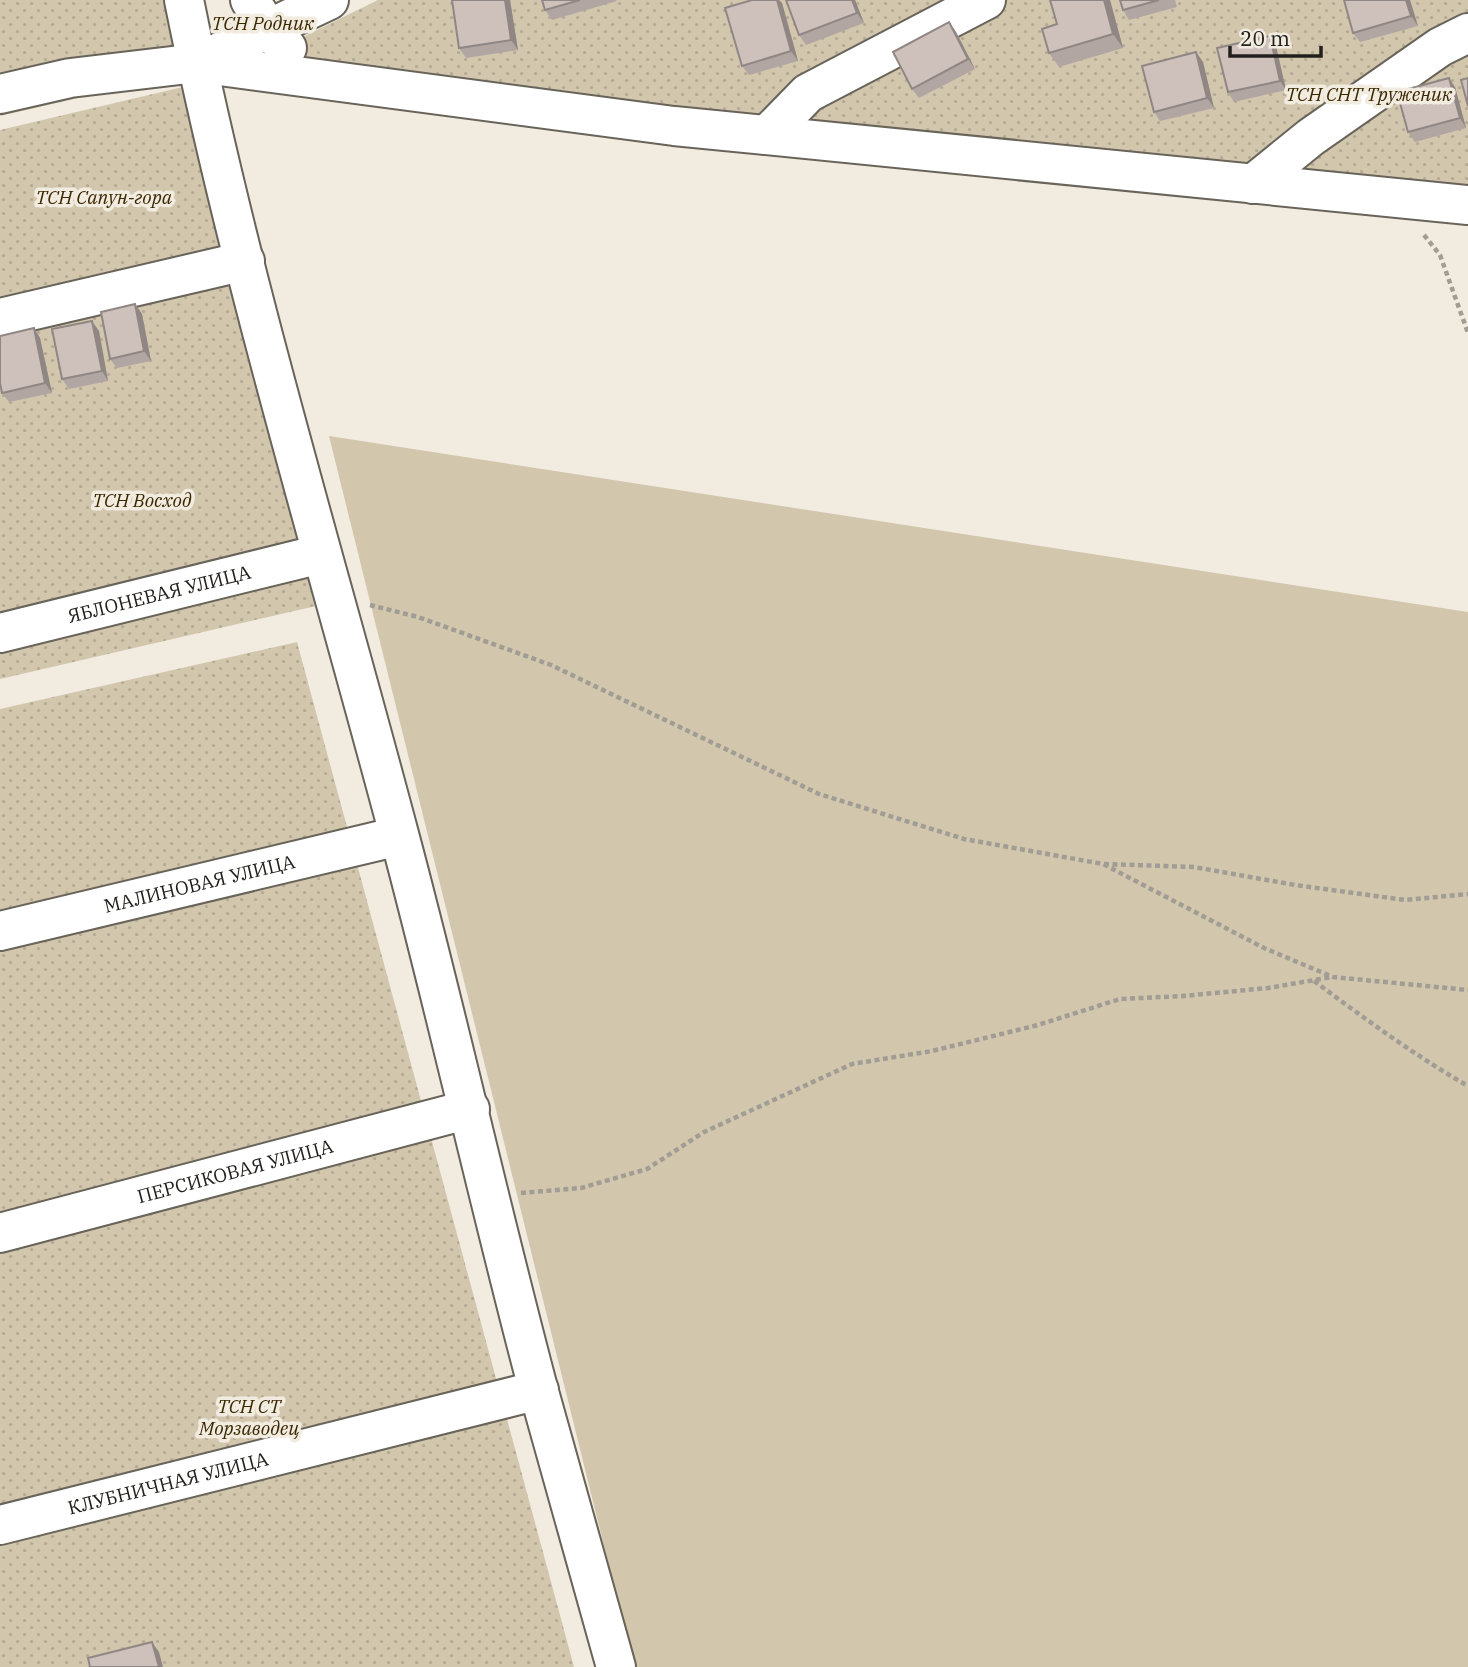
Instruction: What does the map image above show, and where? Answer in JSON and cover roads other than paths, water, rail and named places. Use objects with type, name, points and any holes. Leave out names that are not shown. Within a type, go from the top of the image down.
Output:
[{"type":"street","points":[[184,0],[245,261],[321,554],[400,836],[539,1390],[617,1667]]},
{"type":"street","points":[[197,63],[210,0]]},
{"type":"street","points":[[197,63],[259,15],[329,0]]},
{"type":"street","points":[[767,135],[808,93],[986,0]]},
{"type":"street","points":[[259,15],[318,79]]},
{"type":"street","points":[[1253,184],[1311,137],[1440,47],[1468,33]]},
{"type":"street","points":[[0,94],[70,78],[197,63],[674,126],[1468,205]]},
{"type":"street","points":[[0,318],[245,261]]},
{"type":"street","name":"ЯБЛОНЕВАЯ УЛИЦА","points":[[0,633],[321,554]]},
{"type":"street","name":"МАЛИНОВАЯ УЛИЦА","points":[[0,931],[400,836]]},
{"type":"street","name":"ПЕРСИКОВАЯ УЛИЦА","points":[[0,1233],[470,1109]]},
{"type":"street","name":"КЛУБНИЧНАЯ УЛИЦА","points":[[0,1525],[539,1390]]},
{"type":"park label","name":"ТСН Родник","points":[[263,23]]},
{"type":"park label","name":"ТСН СНТ Труженик","points":[[1369,94]]},
{"type":"park label","name":"ТСН Сапун-гора","points":[[104,197]]},
{"type":"park label","name":"ТСН Восход","points":[[142,500]]},
{"type":"park label","name":"ТСН СТ Морзаводец","points":[[249,1417]]}]
